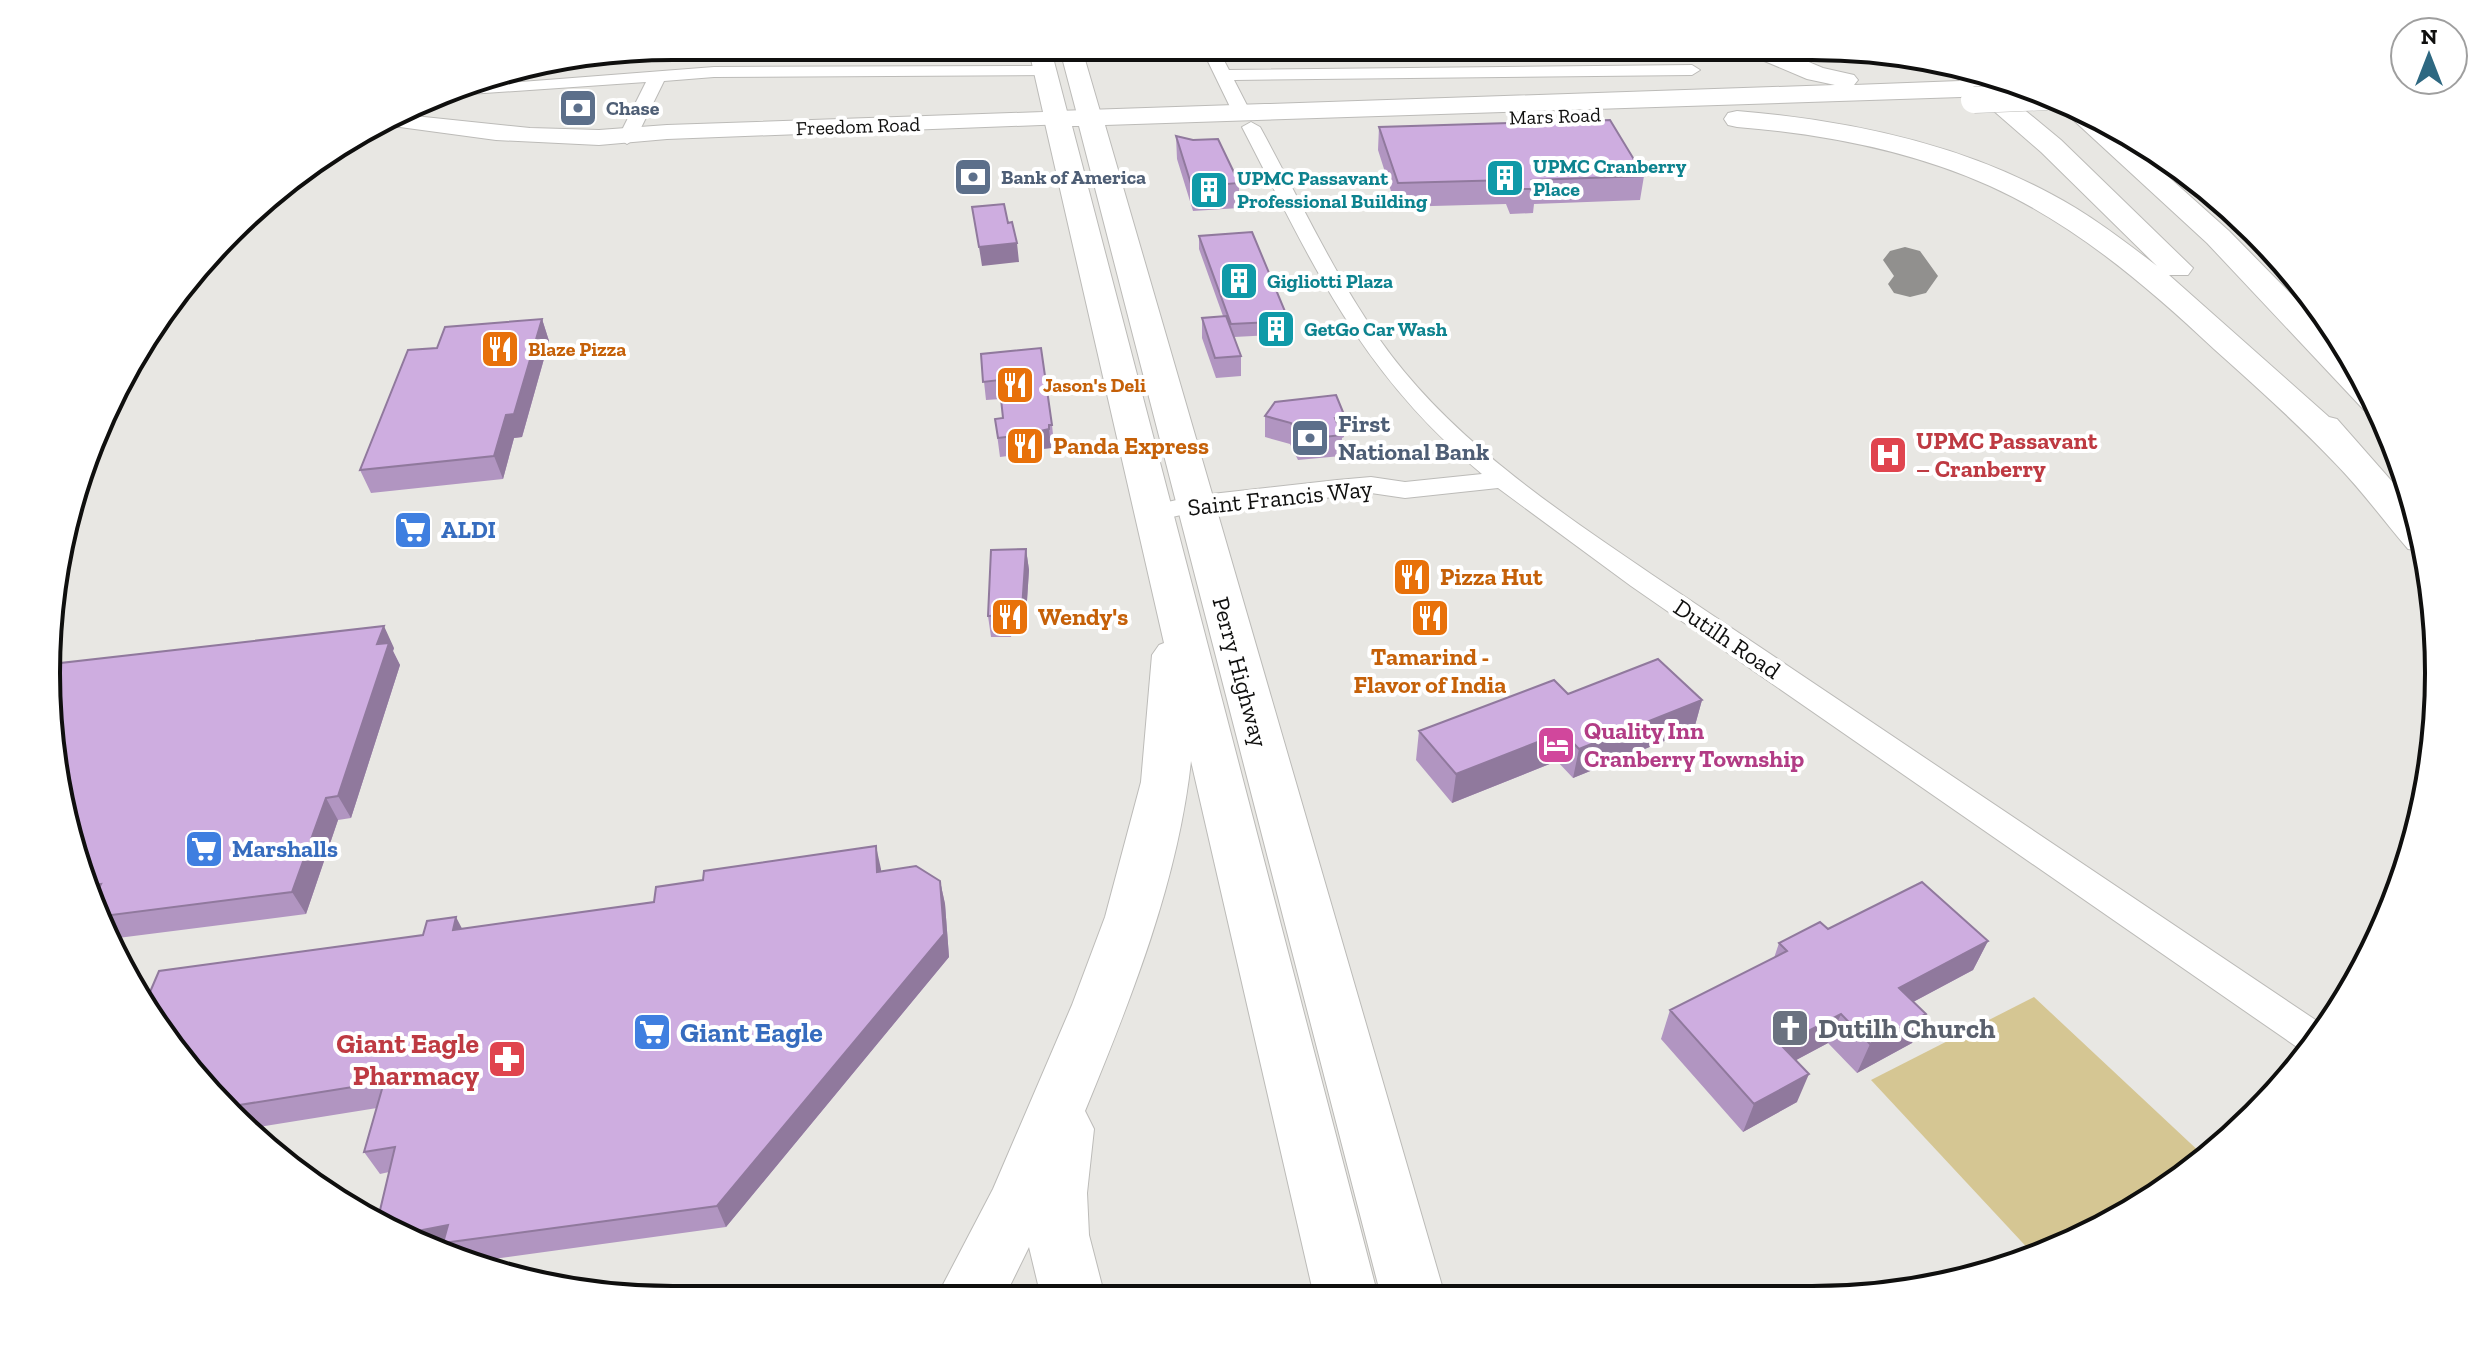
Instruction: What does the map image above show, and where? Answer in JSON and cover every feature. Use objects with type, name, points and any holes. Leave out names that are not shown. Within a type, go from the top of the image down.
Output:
[{"type":"highway","points":[[1744,60],[1816,74],[1957,86],[2051,146],[2121,212],[2286,381],[2406,521]]},
{"type":"highway","points":[[1710,97],[1738,87],[1747,79],[1744,60]]},
{"type":"highway","points":[[1744,60],[1782,101]]},
{"type":"highway","name":"Mars Road","points":[[1076,126],[1710,97],[1782,101],[1957,86],[2006,92]]},
{"type":"highway","name":"Mars Road","points":[[1247,120],[1642,113],[1957,86],[1988,86]]},
{"type":"highway","points":[[1642,113],[1765,120],[1846,133],[1921,153],[1978,172],[2021,191],[2076,221],[2122,254],[2224,340],[2343,450]]},
{"type":"highway","name":"Perry Highway","points":[[1076,126],[1176,515],[1410,1286]]},
{"type":"highway","points":[[2106,136],[2218,237],[2339,360]]},
{"type":"highway","name":"Perry Highway","points":[[1176,515],[1174,593],[1344,1286]]},
{"type":"highway","points":[[975,1286],[999,1243],[1081,1053],[1134,903],[1160,806],[1173,709],[1174,593]]},
{"type":"highway","points":[[1070,1286],[1061,1257],[1056,1197],[1063,1139],[1081,1053]]},
{"type":"main road","name":"Perry Highway","points":[[1042,60],[1045,71],[1076,126]]},
{"type":"main road","name":"Perry Highway","points":[[1071,60],[1076,126]]},
{"type":"main road","name":"Freedom Road","points":[[404,122],[540,137],[627,138],[661,144],[1076,126]]},
{"type":"street","name":"Dutilh Road","points":[[1216,60],[1343,299],[1375,349],[1416,399],[1504,480],[1641,580],[2307,1035]]},
{"type":"street","points":[[488,89],[659,74],[797,70],[1045,71]]},
{"type":"street","name":"Mars Road","points":[[1223,75],[1692,70]]},
{"type":"street","points":[[627,138],[659,74]]},
{"type":"street","name":"Saint Francis Way","points":[[1176,515],[1376,500],[1405,490],[1504,480]]},
{"type":"shaded area","points":[[2034,997],[2197,1149],[2153,1183],[2118,1204],[2083,1223],[2026,1247],[1871,1080]]},
{"type":"building","points":[[1610,120],[1644,176],[1532,180],[1536,189],[1513,189],[1509,180],[1398,183],[1379,127]]},
{"type":"building","points":[[1176,136],[1193,140],[1218,139],[1239,183],[1192,187]]},
{"type":"building","points":[[1004,204],[1017,243],[979,247],[972,207]]},
{"type":"building","name":"Gigliotti Plaza","points":[[1252,232],[1289,321],[1231,324],[1199,236]]},
{"type":"building","points":[[1226,316],[1241,356],[1215,358],[1202,318]]},
{"type":"building","points":[[542,319],[514,414],[506,415],[494,456],[360,470],[408,350],[437,348],[445,327]]},
{"type":"building","points":[[1041,348],[1052,425],[1040,433],[998,438],[995,419],[1003,418],[999,380],[983,382],[981,354]]},
{"type":"building","points":[[1336,395],[1345,417],[1335,418],[1342,435],[1298,440],[1291,423],[1265,416],[1275,402]]},
{"type":"building","points":[[1026,549],[1022,609],[1009,610],[1009,615],[988,616],[991,550]]},
{"type":"building","points":[[384,626],[377,644],[389,643],[338,796],[326,798],[292,892],[110,915],[81,832],[72,793],[61,713],[60,663]]},
{"type":"building","points":[[1658,659],[1702,700],[1579,749],[1563,732],[1456,774],[1419,731],[1554,680],[1568,694]]},
{"type":"building","name":"Giant Eagle","points":[[876,846],[877,872],[916,866],[940,881],[944,934],[717,1206],[444,1241],[448,1225],[419,1231],[380,1211],[395,1147],[364,1152],[384,1082],[239,1105],[187,1046],[150,993],[159,971],[423,935],[427,921],[456,917],[453,930],[654,902],[656,887],[703,880],[704,871]]},
{"type":"building","name":"Dutilh Church","points":[[1922,882],[1988,941],[1899,988],[1926,1014],[1870,1044],[1841,1014],[1781,1045],[1809,1074],[1754,1104],[1670,1010],[1787,951],[1779,943],[1820,922],[1828,929]]},
{"type":"taxiway","points":[[1905,260],[1916,276],[1910,284]]},
{"type":"place","name":"Chase","points":[[578,108]]},
{"type":"place","name":"Bank of America","points":[[973,177]]},
{"type":"place","name":"UPMC Cranberry Place","points":[[1505,178]]},
{"type":"place","name":"UPMC Passavant Professional Building","points":[[1209,190]]},
{"type":"place","name":"Gigliotti Plaza","points":[[1239,281]]},
{"type":"place","name":"GetGo Car Wash","points":[[1276,329]]},
{"type":"place","name":"Blaze Pizza","points":[[500,349]]},
{"type":"place","name":"Jason's Deli","points":[[1015,385]]},
{"type":"place","name":"First National Bank","points":[[1310,438]]},
{"type":"place","name":"Panda Express","points":[[1025,446]]},
{"type":"place","name":"UPMC Passavant – Cranberry","points":[[1888,455]]},
{"type":"place","name":"ALDI","points":[[413,530]]},
{"type":"place","name":"Pizza Hut","points":[[1412,577]]},
{"type":"place","name":"Wendy's","points":[[1010,617]]},
{"type":"place","name":"Tamarind - Flavor of India","points":[[1430,618]]},
{"type":"place","name":"Quality Inn Cranberry Township","points":[[1556,745]]},
{"type":"place","name":"Marshalls","points":[[204,849]]},
{"type":"place","name":"Dutilh Church","points":[[1790,1028]]},
{"type":"place","name":"Giant Eagle","points":[[652,1032]]},
{"type":"place","name":"Giant Eagle Pharmacy","points":[[507,1059]]}]
